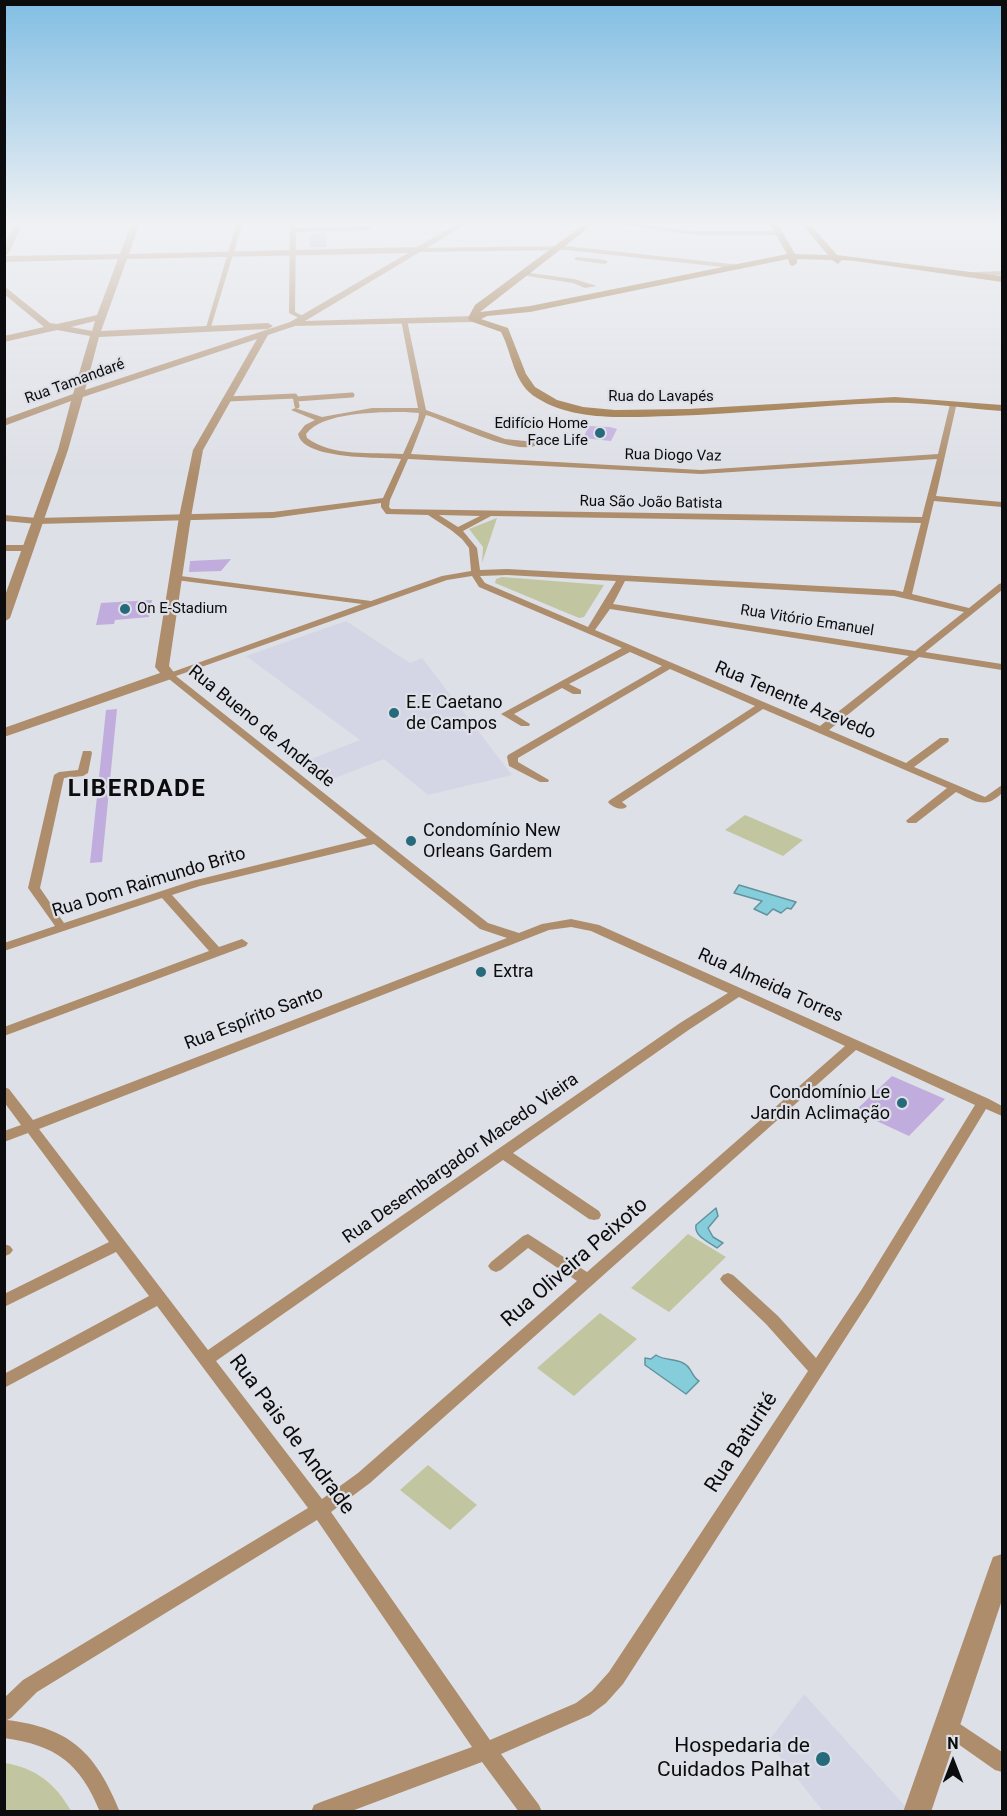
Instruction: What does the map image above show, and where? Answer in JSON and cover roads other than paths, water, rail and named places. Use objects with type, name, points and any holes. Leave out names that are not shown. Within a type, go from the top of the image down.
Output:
[{"type":"main road","points":[[473,319],[478,307]]},
{"type":"main road","points":[[473,319],[488,313],[545,307]]},
{"type":"main road","name":"Rua do Lavapés","points":[[473,319],[505,330],[521,377],[540,396],[562,405],[586,410],[620,414],[717,412],[898,399],[1002,408]]},
{"type":"street","points":[[24,307],[42,322],[55,328],[94,337],[118,333],[264,330]]},
{"type":"street","points":[[4,618],[10,584],[28,548],[79,395],[94,337],[105,307]]},
{"type":"street","points":[[207,330],[214,307]]},
{"type":"street","points":[[292,307],[292,313],[302,322],[327,307]]},
{"type":"street","points":[[4,339],[101,317]]},
{"type":"street","name":"Rua do Lavapés","points":[[302,322],[473,319]]},
{"type":"street","points":[[4,518],[37,521],[279,514],[386,500],[423,412],[404,320]]},
{"type":"street","name":"Rua Tamandaré","points":[[4,423],[264,330],[302,322]]},
{"type":"street","name":"Rua Bueno de Andrade","points":[[264,330],[198,450],[162,667],[169,675],[484,926],[518,937]]},
{"type":"street","points":[[296,405],[352,395]]},
{"type":"street","points":[[227,399],[295,396],[296,405]]},
{"type":"street","points":[[906,595],[954,404]]},
{"type":"street","points":[[296,405],[320,419],[396,410],[423,412],[496,439],[536,444]]},
{"type":"street","name":"Rua Diogo Vaz","points":[[320,419],[308,424],[302,434],[303,439],[315,448],[341,453],[405,458],[700,472],[941,456]]},
{"type":"street","points":[[930,498],[1002,504]]},
{"type":"street","name":"Rua São João Batista","points":[[386,500],[387,510],[394,513],[926,520]]},
{"type":"street","points":[[431,513],[456,531],[472,548],[475,573]]},
{"type":"street","points":[[456,531],[490,514]]},
{"type":"street","points":[[4,548],[28,548]]},
{"type":"street","points":[[4,733],[169,675],[351,605],[374,602],[445,578],[475,573],[507,572],[906,595],[972,611]]},
{"type":"street","name":"Rua Tenente Azevedo","points":[[475,573],[476,579],[482,585],[954,788],[987,801],[1002,788]]},
{"type":"street","points":[[176,577],[351,605]]},
{"type":"street","points":[[590,631],[622,578]]},
{"type":"street","points":[[822,730],[1002,586]]},
{"type":"street","name":"Rua Vitório Emanuel","points":[[607,606],[1002,667]]},
{"type":"street","points":[[525,724],[507,714],[630,648]]},
{"type":"street","points":[[544,780],[513,764],[513,757],[670,665]]},
{"type":"street","points":[[561,684],[577,692]]},
{"type":"street","points":[[621,806],[614,802],[763,705]]},
{"type":"street","points":[[907,767],[944,740]]},
{"type":"street","points":[[62,928],[34,888],[58,775],[83,772],[87,753]]},
{"type":"street","points":[[912,821],[954,788]]},
{"type":"street","name":"Rua Dom Raimundo Brito","points":[[4,947],[196,883],[375,840]]},
{"type":"street","points":[[164,894],[217,952]]},
{"type":"street","name":"Rua Almeida Torres","points":[[518,937],[557,924],[585,925],[1002,1111]]},
{"type":"street","name":"Rua Espírito Santo","points":[[4,1137],[518,937]]},
{"type":"street","points":[[4,1032],[242,943]]},
{"type":"street","name":"Rua Desembargador Macedo Vieira","points":[[207,1359],[676,1032],[738,992]]},
{"type":"street","name":"Rua Oliveira Peixoto","points":[[4,1712],[30,1686],[364,1479],[855,1044]]},
{"type":"street","name":"Rua Pais de Andrade","points":[[4,1092],[319,1509],[486,1751],[532,1812]]},
{"type":"street","name":"Rua Baturité","points":[[321,1812],[486,1751],[583,1709],[599,1697],[616,1678],[867,1293],[984,1102]]},
{"type":"street","points":[[504,1154],[594,1215]]},
{"type":"street","points":[[496,1266],[528,1240],[587,1280]]},
{"type":"street","points":[[4,1301],[120,1244]]},
{"type":"street","points":[[728,1280],[772,1320],[817,1370]]},
{"type":"street","points":[[4,1382],[160,1297]]},
{"type":"street","points":[[917,1812],[1002,1565]]},
{"type":"street","points":[[948,1725],[1002,1763]]},
{"type":"street","points":[[4,1730],[42,1736],[78,1757],[89,1769],[102,1791],[110,1812]]},
{"type":"water","points":[[739,885],[796,902],[791,909],[787,908],[781,913],[773,909],[767,915],[754,909],[762,901],[734,893]]},
{"type":"water","points":[[716,1208],[718,1216],[708,1228],[713,1237],[723,1243],[717,1248],[702,1238],[696,1229],[696,1225]]},
{"type":"water","points":[[656,1355],[680,1361],[699,1381],[686,1394],[645,1365],[645,1358],[651,1359]]},
{"type":"place","name":"Edifício Home Face Life","points":[[600,433]]},
{"type":"place","name":"On E-Stadium","points":[[125,609]]},
{"type":"place","name":"E.E Caetano de Campos","points":[[394,713]]},
{"type":"place","name":"Condomínio New Orleans Gardem","points":[[411,841]]},
{"type":"place","name":"Extra","points":[[481,972]]},
{"type":"place","name":"Condomínio Le Jardin Aclimação","points":[[902,1103]]},
{"type":"place","name":"Hospedaria de Cuidados Palhat","points":[[823,1759]]},
{"type":"district","name":"LIBERDADE","points":[[137,790]]}]
